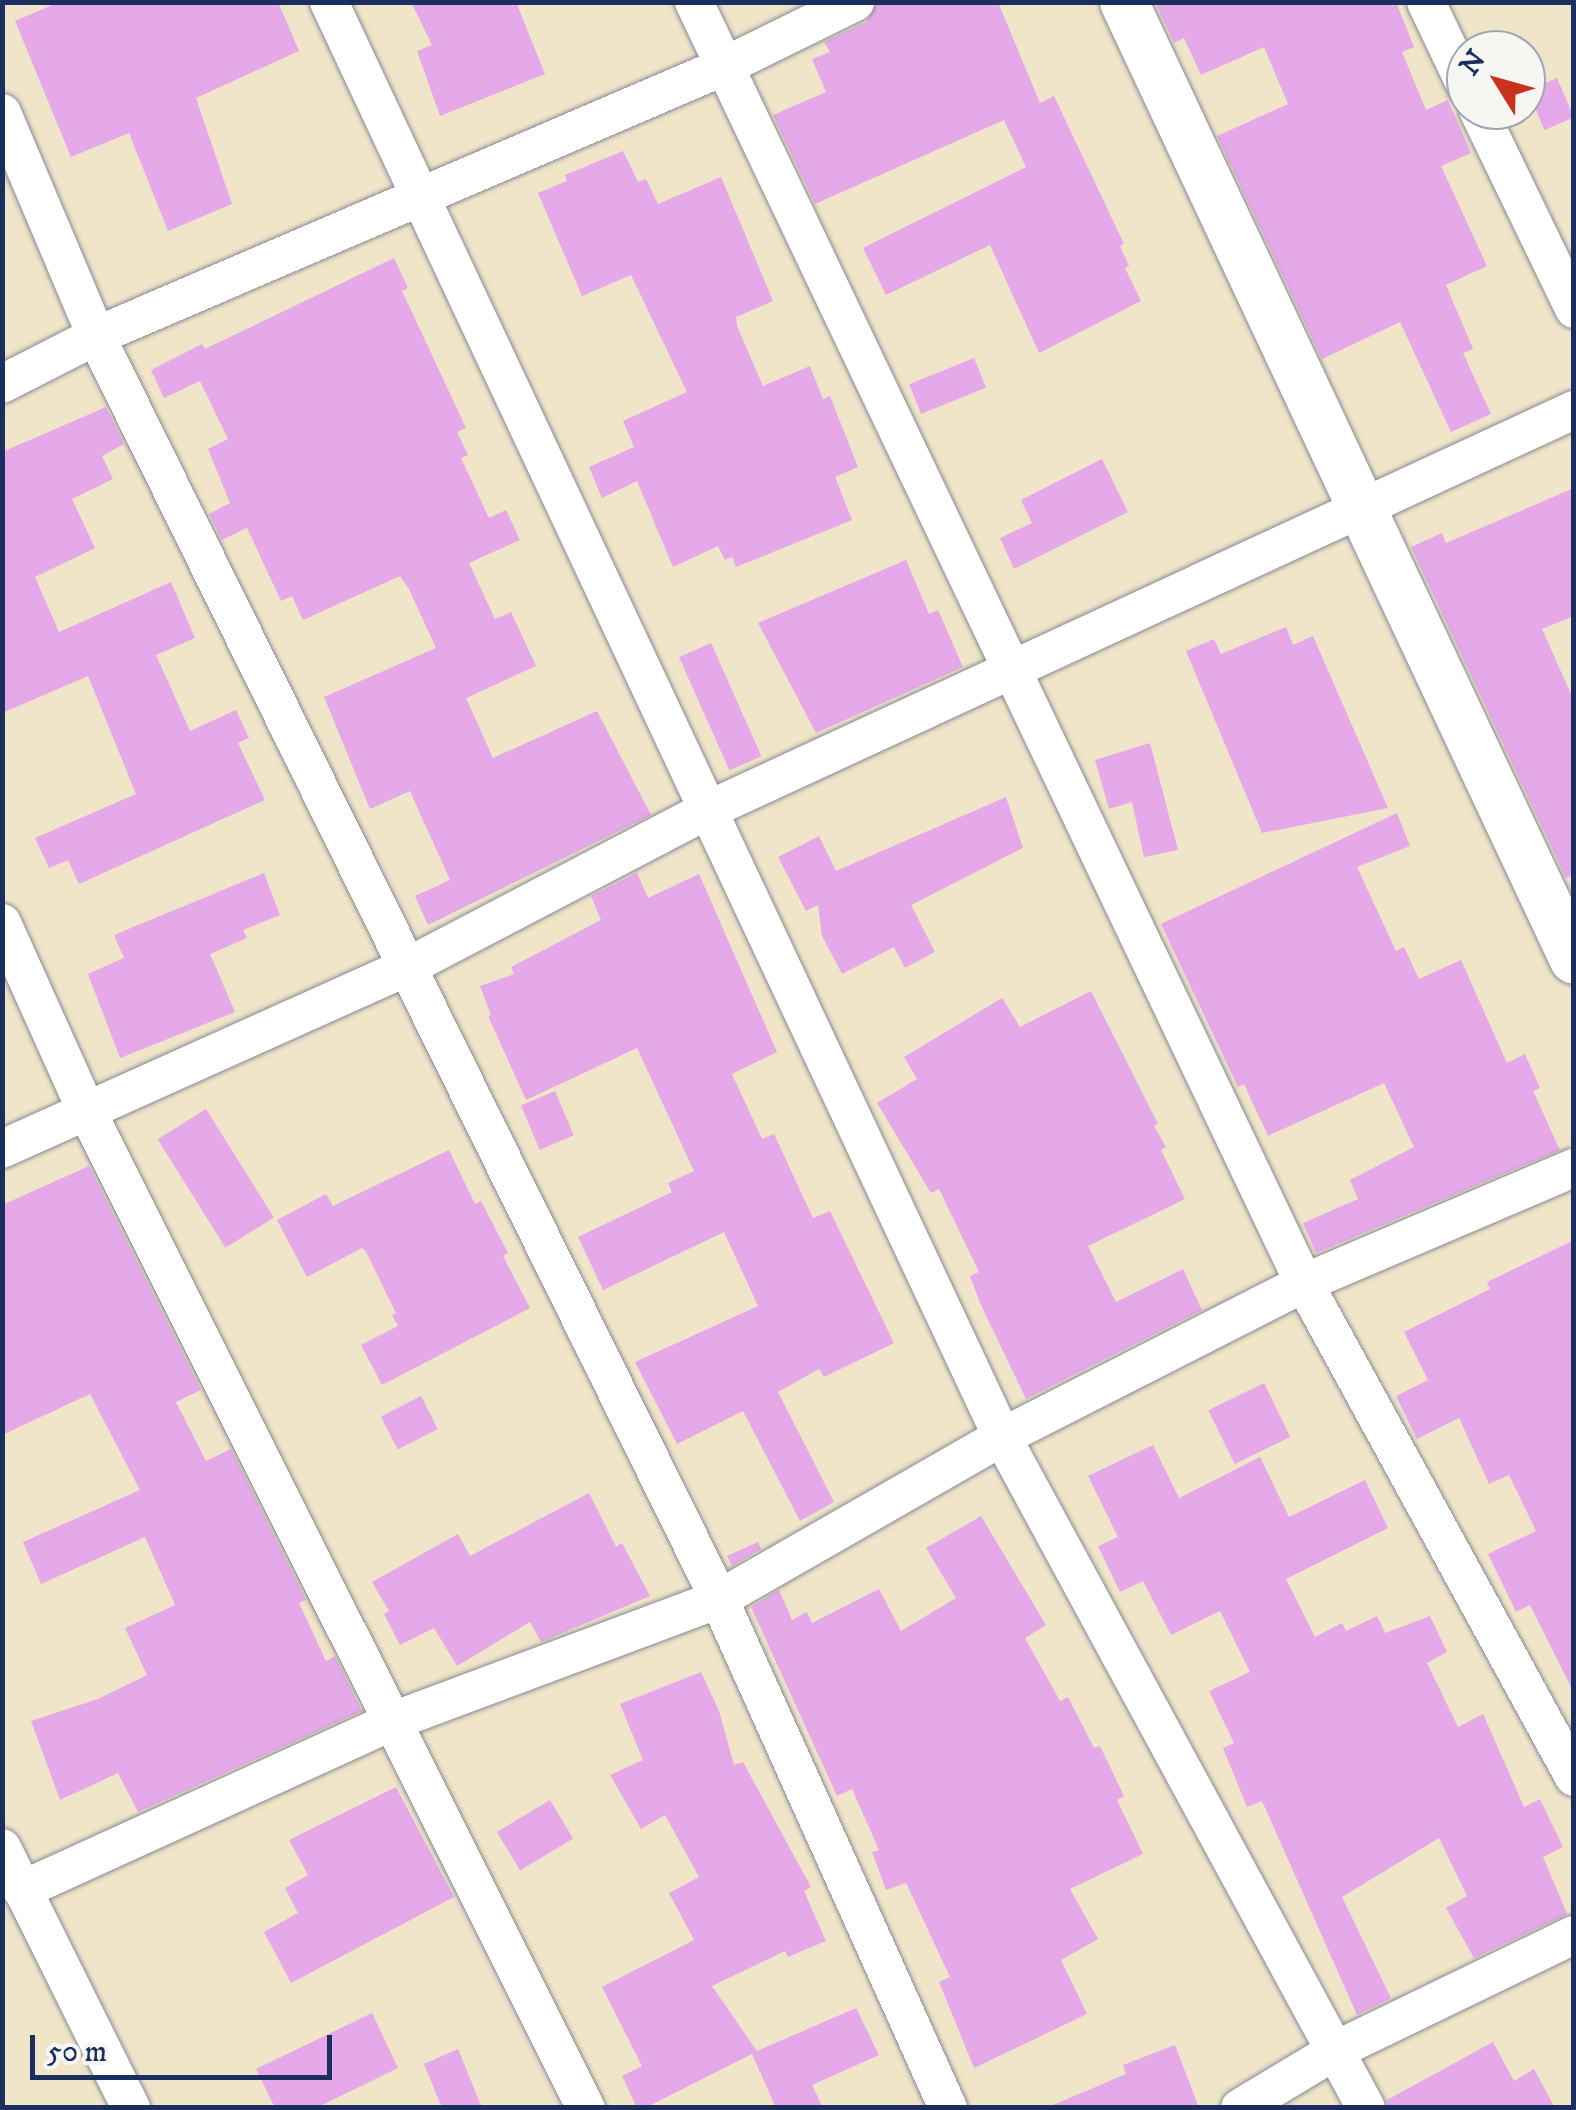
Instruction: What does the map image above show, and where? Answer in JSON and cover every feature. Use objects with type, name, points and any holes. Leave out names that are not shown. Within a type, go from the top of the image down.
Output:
[{"type":"street","points":[[328,2],[1002,1437],[1338,2049],[1366,2108]]},
{"type":"street","points":[[694,2],[1304,1283],[1574,1777]]},
{"type":"street","points":[[2,384],[96,336],[725,66],[855,2]]},
{"type":"street","points":[[1124,2],[1574,960]]},
{"type":"street","points":[[1426,2],[1446,44]]},
{"type":"street","points":[[2,113],[96,336],[719,1599],[948,2108]]},
{"type":"street","points":[[1488,130],[1574,309]]},
{"type":"street","points":[[2,1149],[407,967],[706,812],[1574,410]]},
{"type":"street","points":[[2,923],[87,1112],[586,2108]]},
{"type":"street","points":[[22,1890],[392,1721],[719,1599],[1002,1437],[1304,1283],[1574,1168]]},
{"type":"street","points":[[2,1848],[131,2108]]},
{"type":"street","points":[[1240,2108],[1338,2049],[1574,1935]]},
{"type":"building","points":[[59,2],[278,2],[299,51],[196,98],[232,204],[168,231],[129,133],[71,157],[15,21]]},
{"type":"building","points":[[411,2],[516,2],[545,74],[440,116],[417,51],[432,45]]},
{"type":"building","points":[[877,2],[998,2],[1040,103],[1054,96],[1124,244],[1120,246],[1129,266],[1125,268],[1141,301],[1039,353],[990,245],[886,295],[863,248],[1026,167],[1004,120],[815,204],[773,115],[826,92],[812,59],[830,52],[824,42],[866,22]]},
{"type":"building","points":[[1155,2],[1396,2],[1414,47],[1402,52],[1426,110],[1446,101],[1446,130],[1461,130],[1471,153],[1441,166],[1487,266],[1446,285],[1473,349],[1463,353],[1491,414],[1451,432],[1400,322],[1322,359],[1217,136],[1288,104],[1264,47],[1201,75],[1184,38],[1174,43]]},
{"type":"building","points":[[1557,78],[1574,118],[1546,129],[1546,83]]},
{"type":"building","points":[[623,151],[638,182],[646,179],[658,204],[721,177],[773,301],[736,317],[737,326],[763,386],[810,366],[823,399],[830,396],[858,467],[835,477],[852,520],[736,567],[732,557],[725,560],[718,546],[673,567],[637,481],[602,498],[589,467],[634,447],[623,421],[687,392],[631,275],[582,296],[538,193],[567,181],[565,175]]},
{"type":"building","points":[[394,258],[408,288],[402,291],[466,428],[457,432],[468,455],[461,458],[489,518],[506,510],[520,540],[469,563],[495,619],[511,612],[536,666],[466,698],[493,758],[597,711],[651,815],[428,925],[415,896],[450,880],[410,791],[370,809],[324,697],[436,648],[409,589],[400,576],[303,620],[292,596],[281,601],[247,528],[222,540],[209,514],[230,503],[208,449],[228,439],[200,381],[164,398],[151,370],[202,344],[205,349]]},
{"type":"building","points":[[974,358],[986,388],[921,414],[909,384]]},
{"type":"building","points":[[106,407],[124,444],[102,456],[113,479],[72,499],[95,548],[35,577],[59,632],[171,582],[195,638],[156,655],[190,731],[236,710],[249,738],[238,743],[265,800],[79,884],[68,860],[49,868],[35,838],[136,794],[88,676],[2,713],[2,452]]},
{"type":"building","points":[[1102,459],[1128,512],[1014,569],[1000,538],[1032,523],[1021,500]]},
{"type":"building","points":[[1574,488],[1574,616],[1542,629],[1574,701],[1574,875],[1566,878],[1411,547],[1442,533],[1446,543]]},
{"type":"building","points":[[906,560],[929,614],[938,610],[963,667],[816,733],[758,623]]},
{"type":"building","points":[[1286,627],[1293,645],[1313,636],[1388,808],[1262,833],[1186,651],[1214,639],[1221,654]]},
{"type":"building","points":[[711,643],[761,756],[729,771],[679,657]]},
{"type":"building","points":[[1150,743],[1178,850],[1144,857],[1132,802],[1109,809],[1095,760]]},
{"type":"building","points":[[1006,797],[1023,848],[911,905],[935,952],[905,968],[894,947],[842,974],[822,936],[818,905],[806,911],[778,857],[819,836],[836,871]]},
{"type":"building","points":[[1397,813],[1410,846],[1357,867],[1396,951],[1404,947],[1419,979],[1461,960],[1507,1063],[1525,1054],[1540,1088],[1533,1091],[1560,1150],[1316,1253],[1303,1223],[1358,1199],[1350,1180],[1414,1147],[1384,1083],[1268,1136],[1244,1084],[1238,1087],[1161,924]]},
{"type":"building","points":[[264,873],[280,915],[243,930],[247,938],[210,954],[235,1012],[120,1058],[88,974],[124,958],[114,935]]},
{"type":"building","points":[[637,873],[648,898],[699,874],[777,1052],[732,1074],[762,1139],[774,1134],[813,1218],[830,1211],[894,1343],[824,1377],[819,1369],[778,1392],[834,1502],[800,1521],[743,1411],[677,1444],[635,1362],[758,1306],[724,1232],[603,1290],[578,1237],[672,1192],[668,1183],[694,1171],[637,1048],[526,1100],[488,1016],[491,1015],[480,986],[514,974],[511,967],[601,920],[591,896]]},
{"type":"building","points":[[1091,991],[1158,1124],[1154,1126],[1166,1147],[1161,1150],[1185,1199],[1088,1246],[1116,1302],[1183,1269],[1202,1310],[1026,1399],[980,1303],[970,1276],[979,1272],[939,1189],[931,1193],[877,1103],[917,1079],[904,1057],[1002,998],[1020,1027]]},
{"type":"building","points":[[555,1091],[574,1135],[540,1150],[521,1105]]},
{"type":"building","points":[[206,1109],[274,1218],[225,1248],[158,1139]]},
{"type":"building","points":[[449,1150],[475,1204],[481,1201],[508,1253],[503,1256],[530,1308],[382,1385],[361,1345],[398,1326],[392,1315],[396,1313],[366,1252],[362,1248],[307,1277],[277,1220],[326,1194],[333,1206]]},
{"type":"building","points":[[89,1166],[201,1390],[176,1402],[206,1461],[231,1449],[306,1600],[299,1603],[326,1661],[335,1656],[362,1711],[138,1812],[118,1773],[60,1800],[31,1721],[98,1699],[147,1675],[125,1628],[175,1605],[145,1537],[41,1584],[23,1542],[140,1490],[90,1394],[2,1435],[2,1205]]},
{"type":"building","points":[[1574,1240],[1574,1693],[1530,1605],[1516,1612],[1488,1554],[1536,1531],[1509,1475],[1489,1484],[1459,1418],[1417,1439],[1396,1396],[1428,1380],[1404,1332],[1490,1289],[1487,1282]]},
{"type":"building","points":[[1264,1383],[1290,1437],[1235,1464],[1208,1410]]},
{"type":"building","points":[[421,1396],[438,1429],[398,1449],[381,1416]]},
{"type":"building","points":[[1153,1445],[1179,1498],[1260,1457],[1289,1517],[1365,1480],[1388,1528],[1286,1579],[1315,1637],[1342,1623],[1346,1631],[1377,1616],[1385,1633],[1430,1616],[1447,1652],[1427,1663],[1458,1727],[1483,1714],[1524,1807],[1540,1799],[1563,1847],[1543,1857],[1567,1914],[1474,1958],[1446,1908],[1467,1896],[1439,1838],[1342,1897],[1391,1998],[1357,2015],[1262,1801],[1247,1807],[1223,1748],[1234,1743],[1209,1691],[1250,1672],[1220,1611],[1171,1635],[1143,1581],[1120,1592],[1098,1546],[1118,1537],[1088,1476]]},
{"type":"building","points":[[589,1493],[616,1547],[622,1543],[650,1596],[541,1642],[530,1622],[457,1666],[434,1628],[400,1645],[384,1614],[389,1611],[372,1582],[458,1534],[470,1556]]},
{"type":"building","points":[[981,1516],[1046,1625],[1025,1638],[1060,1701],[1068,1697],[1094,1748],[1100,1746],[1124,1796],[1117,1800],[1143,1854],[1070,1889],[1098,1939],[1061,1960],[1087,2014],[974,2068],[939,1982],[950,1977],[906,1883],[886,1890],[872,1852],[879,1850],[852,1789],[837,1796],[751,1607],[779,1590],[792,1620],[807,1612],[812,1623],[879,1589],[901,1631],[956,1598],[926,1548]]},
{"type":"building","points":[[758,1542],[761,1549],[732,1566],[727,1556]]},
{"type":"building","points":[[701,1672],[719,1711],[734,1765],[743,1762],[811,1887],[804,1891],[826,1941],[788,1957],[785,1951],[712,1986],[757,2051],[856,2008],[879,2055],[812,2085],[823,2108],[776,2108],[752,2054],[645,2108],[637,2108],[622,2076],[642,2066],[602,1987],[694,1940],[669,1893],[699,1877],[665,1815],[641,1829],[610,1775],[643,1760],[620,1704]]},
{"type":"building","points":[[396,1787],[454,1897],[291,1983],[264,1932],[298,1913],[285,1888],[308,1875],[289,1840]]},
{"type":"building","points":[[550,1800],[573,1839],[520,1871],[497,1832]]},
{"type":"building","points":[[372,2013],[398,2068],[316,2108],[275,2108],[256,2069]]},
{"type":"building","points":[[1493,2042],[1514,2081],[1534,2069],[1555,2108],[1388,2108],[1387,2100]]},
{"type":"building","points":[[1175,2045],[1199,2108],[1046,2108],[1126,2074],[1123,2065]]},
{"type":"building","points":[[458,2049],[482,2108],[442,2108],[424,2064]]}]
